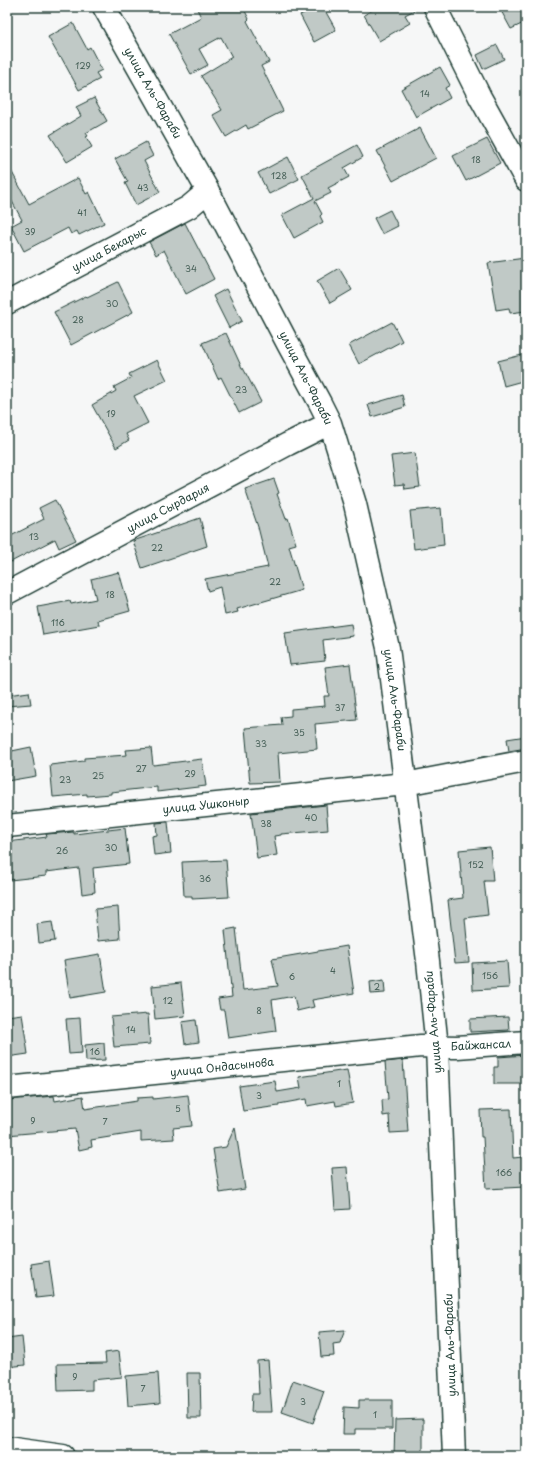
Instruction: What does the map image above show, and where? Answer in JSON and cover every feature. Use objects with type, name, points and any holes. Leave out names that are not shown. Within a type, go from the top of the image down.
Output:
[{"type":"street","name":"улица Аль-Фараби","points":[[104,7],[208,191],[320,403],[330,423],[355,504],[388,648],[398,714],[437,1047],[454,1456]]},
{"type":"street","points":[[435,7],[480,97],[526,180]]},
{"type":"street","name":"улица Бекарыс","points":[[7,303],[189,207],[208,191]]},
{"type":"street","name":"улица Сырдария","points":[[7,594],[330,423]]},
{"type":"street","name":"улица Ушконыр","points":[[7,826],[405,784],[526,761]]},
{"type":"street","name":"Байжансал","points":[[437,1047],[526,1042]]},
{"type":"street","name":"улица Ондасынова","points":[[7,1088],[421,1046],[437,1047]]},
{"type":"street","points":[[7,1448],[63,1456]]},
{"type":"building","points":[[196,7],[243,7],[249,19],[247,21],[269,62],[261,66],[283,111],[248,129],[246,125],[226,137],[213,115],[222,110],[201,76],[232,57],[221,37],[199,49],[208,65],[191,74],[169,34],[201,17]]},
{"type":"building","points":[[316,7],[323,7],[336,30],[314,42],[300,15]]},
{"type":"building","points":[[377,7],[420,7],[405,15],[410,23],[379,41],[364,15]]},
{"type":"building","points":[[499,7],[526,7],[526,22],[511,29]]},
{"type":"building","points":[[73,23],[87,49],[90,47],[102,70],[96,73],[100,79],[79,90],[48,37]]},
{"type":"building","points":[[497,45],[504,59],[483,69],[477,55]]},
{"type":"building","points":[[440,67],[450,85],[445,88],[450,98],[416,117],[401,89]]},
{"type":"building","points":[[94,98],[107,121],[86,133],[88,136],[86,137],[92,147],[67,162],[50,135],[81,116],[76,107]]},
{"type":"building","points":[[420,128],[436,158],[393,181],[377,151]]},
{"type":"building","points":[[487,139],[500,163],[466,181],[453,156]]},
{"type":"building","points":[[146,142],[153,156],[144,161],[160,192],[136,205],[125,183],[128,182],[115,159]]},
{"type":"building","points":[[357,145],[363,157],[344,168],[349,177],[328,188],[331,193],[315,201],[322,214],[320,216],[323,222],[294,238],[282,215],[314,198],[302,175]]},
{"type":"building","points":[[288,157],[299,179],[269,194],[258,173]]},
{"type":"building","points":[[7,163],[29,204],[78,178],[86,194],[89,192],[104,223],[79,235],[77,231],[71,234],[68,228],[24,251],[11,226],[22,220],[7,192]]},
{"type":"building","points":[[390,210],[398,226],[382,234],[374,218]]},
{"type":"building","points":[[185,223],[214,279],[186,294],[164,250],[156,255],[149,242]]},
{"type":"building","points":[[525,258],[526,273],[523,274],[526,290],[526,311],[510,313],[509,308],[496,310],[488,263]]},
{"type":"building","points":[[339,268],[352,290],[330,303],[317,281]]},
{"type":"building","points":[[118,282],[133,312],[71,345],[54,312]]},
{"type":"building","points":[[226,289],[242,321],[229,328],[213,296]]},
{"type":"building","points":[[392,322],[402,341],[359,364],[349,345]]},
{"type":"building","points":[[226,333],[242,368],[261,402],[239,413],[221,377],[218,379],[202,343]]},
{"type":"building","points":[[526,354],[526,380],[504,386],[498,361]]},
{"type":"building","points":[[157,360],[167,380],[134,396],[148,423],[126,434],[129,440],[116,448],[92,405],[116,391],[114,387],[131,378],[129,374]]},
{"type":"building","points":[[402,395],[405,407],[372,417],[368,405]]},
{"type":"building","points":[[415,453],[420,487],[405,489],[404,484],[395,485],[391,456]]},
{"type":"building","points":[[274,479],[279,493],[277,494],[286,519],[288,518],[296,544],[289,546],[302,590],[237,609],[238,612],[225,615],[220,587],[208,591],[205,579],[268,567],[258,527],[245,489]]},
{"type":"building","points":[[55,500],[76,540],[59,548],[55,539],[7,564],[7,538],[44,519],[39,508]]},
{"type":"building","points":[[441,508],[444,545],[414,549],[410,511]]},
{"type":"building","points":[[200,518],[207,546],[142,568],[133,541]]},
{"type":"building","points":[[119,572],[130,611],[98,620],[99,625],[43,635],[38,607],[70,601],[71,604],[96,599],[91,579]]},
{"type":"building","points":[[351,624],[353,636],[323,640],[325,661],[290,665],[285,633]]},
{"type":"building","points":[[350,664],[357,720],[315,724],[317,749],[278,753],[280,782],[250,783],[245,728],[282,725],[281,717],[291,716],[291,709],[325,706],[324,696],[329,696],[325,667]]},
{"type":"building","points":[[29,692],[31,704],[7,706],[7,695]]},
{"type":"building","points":[[526,736],[526,748],[509,751],[507,739]]},
{"type":"building","points":[[31,747],[36,776],[7,781],[7,752]]},
{"type":"building","points":[[151,748],[153,765],[202,759],[206,786],[157,792],[157,787],[111,792],[111,794],[87,796],[87,794],[53,797],[50,765],[84,761],[84,758],[127,755],[126,750]]},
{"type":"building","points":[[326,805],[328,830],[281,834],[274,836],[277,855],[257,858],[251,813]]},
{"type":"building","points":[[168,822],[171,853],[154,855],[152,836],[157,835],[156,823]]},
{"type":"building","points":[[125,828],[129,864],[93,868],[95,892],[82,894],[79,868],[46,872],[46,876],[10,880],[7,858],[7,842],[47,837],[46,834],[74,832],[74,834]]},
{"type":"building","points":[[490,847],[493,881],[484,881],[488,915],[465,918],[469,962],[455,963],[448,900],[463,898],[459,850]]},
{"type":"building","points":[[226,860],[229,897],[192,899],[192,896],[184,896],[182,862]]},
{"type":"building","points":[[118,907],[120,939],[98,941],[95,909]]},
{"type":"building","points":[[52,922],[55,941],[39,943],[37,924]]},
{"type":"building","points":[[236,928],[243,990],[278,986],[272,959],[347,946],[354,993],[312,1000],[314,1007],[297,1011],[294,996],[272,1000],[276,1031],[228,1038],[224,1010],[220,1010],[218,999],[232,997],[225,930]]},
{"type":"building","points":[[100,954],[106,992],[70,998],[64,960]]},
{"type":"building","points":[[507,961],[509,988],[473,990],[472,963]]},
{"type":"building","points":[[384,980],[385,993],[371,994],[370,982]]},
{"type":"building","points":[[181,983],[185,1016],[155,1019],[152,986]]},
{"type":"building","points":[[22,1014],[28,1054],[7,1057],[7,1016]]},
{"type":"building","points":[[148,1014],[150,1044],[114,1047],[111,1017]]},
{"type":"building","points":[[508,1017],[509,1030],[470,1032],[470,1019]]},
{"type":"building","points":[[80,1018],[82,1053],[69,1054],[66,1019]]},
{"type":"building","points":[[196,1020],[199,1042],[185,1044],[182,1022]]},
{"type":"building","points":[[104,1043],[105,1060],[86,1061],[85,1045]]},
{"type":"building","points":[[526,1055],[526,1084],[494,1084],[494,1067],[498,1067],[498,1057]]},
{"type":"building","points":[[403,1060],[408,1132],[390,1133],[389,1115],[383,1116],[382,1100],[388,1099],[385,1062]]},
{"type":"building","points":[[347,1070],[353,1103],[336,1106],[335,1101],[307,1106],[306,1099],[279,1104],[279,1106],[243,1111],[239,1086],[275,1081],[277,1092],[301,1088],[299,1077]]},
{"type":"building","points":[[188,1095],[192,1126],[173,1128],[174,1139],[141,1141],[141,1132],[91,1140],[92,1147],[79,1150],[75,1129],[7,1135],[7,1100],[54,1096],[55,1101],[83,1096],[85,1109],[137,1101],[137,1098],[153,1097],[153,1099]]},
{"type":"building","points":[[511,1109],[513,1158],[523,1157],[525,1187],[486,1189],[480,1110]]},
{"type":"building","points":[[235,1127],[245,1189],[220,1193],[213,1149],[226,1147]]},
{"type":"building","points":[[347,1167],[350,1209],[335,1210],[332,1168]]},
{"type":"building","points":[[49,1261],[54,1296],[36,1298],[31,1264]]},
{"type":"building","points":[[345,1330],[340,1343],[333,1344],[334,1356],[321,1357],[319,1332]]},
{"type":"building","points":[[22,1337],[25,1365],[7,1367],[7,1339]]},
{"type":"building","points":[[119,1351],[122,1377],[92,1380],[92,1390],[58,1391],[57,1364],[106,1363],[105,1353]]},
{"type":"building","points":[[268,1360],[272,1412],[251,1412],[252,1394],[259,1394],[257,1361]]},
{"type":"building","points":[[158,1373],[160,1403],[128,1406],[126,1376]]},
{"type":"building","points":[[187,1373],[200,1373],[201,1418],[188,1418]]},
{"type":"building","points":[[293,1380],[324,1391],[313,1423],[282,1412]]},
{"type":"building","points":[[359,1400],[392,1400],[392,1429],[355,1429],[355,1434],[343,1434],[344,1407],[359,1408]]},
{"type":"building","points":[[423,1419],[423,1456],[394,1456],[395,1420]]}]
